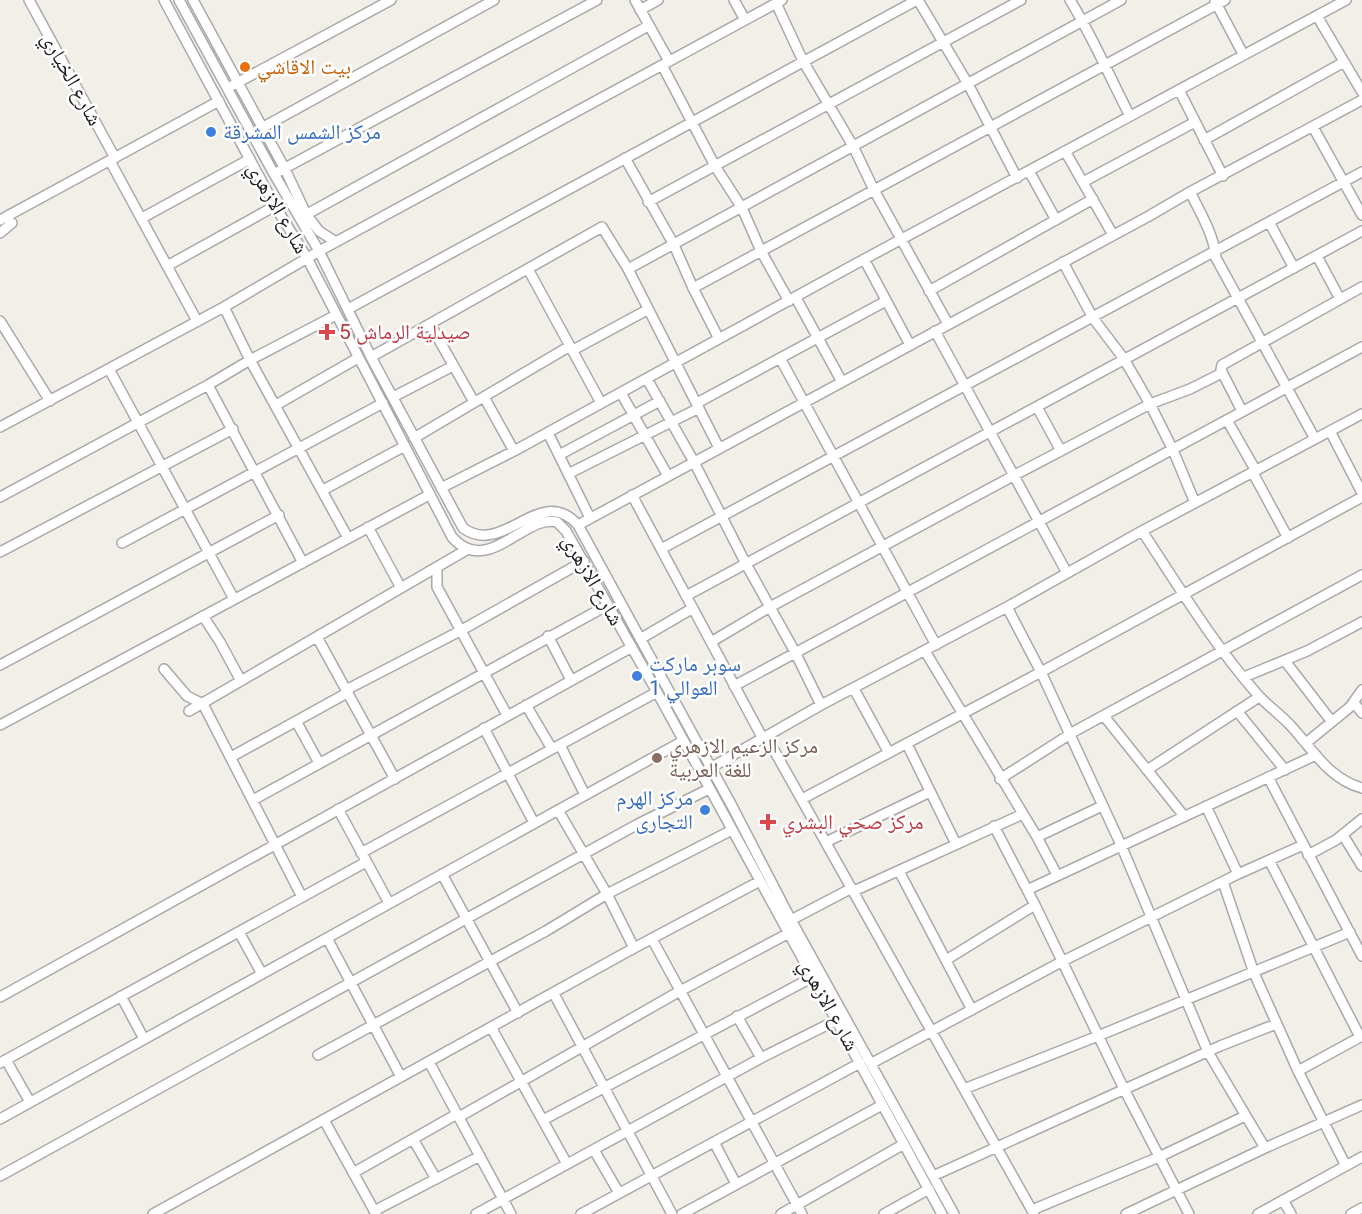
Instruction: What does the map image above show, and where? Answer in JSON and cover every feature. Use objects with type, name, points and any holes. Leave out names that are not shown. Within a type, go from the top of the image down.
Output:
[{"type":"street","name":"شارع الخياري","points":[[29,0],[197,321]]},
{"type":"street","name":"شارع الازهري","points":[[164,0],[275,206],[307,258],[452,537],[463,548],[493,548],[543,522],[554,520],[563,527],[683,741],[705,771],[759,857],[790,920],[954,1214]]},
{"type":"street","name":"شارع الازهري","points":[[179,0],[229,88],[257,130],[274,174],[303,216],[371,357],[463,528],[474,535],[481,536],[500,532],[552,510],[570,516],[578,525],[640,639],[705,771],[709,789],[942,1214]]},
{"type":"street","points":[[193,0],[238,82],[257,130],[285,169],[303,216],[319,231],[336,242]]},
{"type":"street","points":[[229,88],[391,0]]},
{"type":"street","points":[[274,174],[597,0]]},
{"type":"street","points":[[635,0],[666,63],[691,122],[742,208],[761,251],[818,338],[842,382]]},
{"type":"street","points":[[640,10],[658,0]]},
{"type":"street","points":[[734,0],[745,20]]},
{"type":"street","points":[[348,309],[917,0],[968,84],[1017,178]]},
{"type":"street","points":[[648,202],[1021,0]]},
{"type":"street","points":[[1070,0],[1083,21],[1130,116]]},
{"type":"street","points":[[628,269],[1121,0]]},
{"type":"street","points":[[441,488],[514,452],[864,259],[1346,0]]},
{"type":"street","points":[[257,130],[489,1]]},
{"type":"street","points":[[693,288],[1104,66],[1219,1],[1243,54]]},
{"type":"street","points":[[0,428],[224,307],[319,251],[779,2],[804,61],[853,146],[874,190],[948,324]]},
{"type":"street","points":[[1317,16],[1362,92]]},
{"type":"street","points":[[303,216],[648,26]]},
{"type":"street","points":[[1204,140],[1344,62]]},
{"type":"street","points":[[1179,90],[1223,176]]},
{"type":"street","points":[[578,525],[1362,100]]},
{"type":"street","points":[[0,220],[219,101]]},
{"type":"street","points":[[1083,182],[1195,122]]},
{"type":"street","points":[[1313,127],[1362,215]]},
{"type":"street","points":[[1065,152],[1113,235]]},
{"type":"street","points":[[625,158],[674,244],[693,288],[720,339]]},
{"type":"street","points":[[142,218],[250,159]]},
{"type":"street","points":[[1029,171],[1056,220]]},
{"type":"street","points":[[661,549],[1362,172]]},
{"type":"street","points":[[1190,192],[1204,220],[1216,258],[1315,439]]},
{"type":"street","points":[[929,291],[1093,199]]},
{"type":"street","points":[[167,266],[275,206]]},
{"type":"street","points":[[1269,222],[1294,268]]},
{"type":"street","points":[[0,233],[12,223]]},
{"type":"street","points":[[371,357],[602,227],[628,269],[719,448]]},
{"type":"street","points":[[686,596],[1362,231]]},
{"type":"street","points":[[1317,256],[1340,299]]},
{"type":"street","points":[[864,259],[910,345]]},
{"type":"street","points":[[1063,262],[1093,318],[1124,359],[1150,404],[1173,450],[1195,503]]},
{"type":"street","points":[[528,269],[601,403]]},
{"type":"street","points":[[1242,411],[1222,373],[1222,365],[1362,287]]},
{"type":"street","points":[[568,474],[672,422],[780,358],[886,301]]},
{"type":"street","points":[[224,307],[250,360],[348,538]]},
{"type":"street","points":[[414,438],[572,348],[647,310]]},
{"type":"street","points":[[0,497],[336,315]]},
{"type":"street","points":[[0,321],[50,401]]},
{"type":"street","points":[[430,324],[474,402]]},
{"type":"street","points":[[935,332],[1037,522],[1067,573]]},
{"type":"street","points":[[734,686],[1362,347]]},
{"type":"street","points":[[276,405],[358,358]]},
{"type":"street","points":[[780,358],[936,645]]},
{"type":"street","points":[[393,397],[453,366]]},
{"type":"street","points":[[109,369],[234,599]]},
{"type":"street","points":[[711,642],[770,607],[1013,476],[1150,404],[1190,389],[1222,373]]},
{"type":"street","points":[[647,379],[694,462],[821,705]]},
{"type":"street","points":[[208,385],[303,562]]},
{"type":"street","points":[[621,393],[668,476]]},
{"type":"street","points":[[484,397],[514,452]]},
{"type":"street","points":[[559,455],[660,401]]},
{"type":"street","points":[[122,543],[383,403]]},
{"type":"street","points":[[1037,407],[1061,451]]},
{"type":"street","points":[[705,771],[821,705],[1007,607],[1142,531],[1362,414]]},
{"type":"street","points":[[1227,420],[1288,538]]},
{"type":"street","points":[[0,552],[233,429]]},
{"type":"street","points":[[802,799],[1184,595],[1362,495],[1330,431]]},
{"type":"street","points":[[548,433],[590,518]]},
{"type":"street","points":[[323,490],[405,446]]},
{"type":"street","points":[[0,725],[429,495]]},
{"type":"street","points":[[632,495],[734,686],[802,799],[1033,1212],[1159,1157],[1245,1116]]},
{"type":"street","points":[[0,665],[279,515]]},
{"type":"street","points":[[369,527],[401,588]]},
{"type":"street","points":[[1142,531],[1184,595],[1259,697],[1279,714],[1338,778],[1362,788]]},
{"type":"street","points":[[189,711],[468,549]]},
{"type":"street","points":[[231,757],[584,561]]},
{"type":"street","points":[[436,567],[436,587],[507,716]]},
{"type":"street","points":[[1000,778],[1071,734],[1362,575]]},
{"type":"street","points":[[253,800],[608,604]]},
{"type":"street","points":[[1007,607],[1071,734],[1121,845],[1208,1052],[1265,1148]]},
{"type":"street","points":[[640,639],[693,608]]},
{"type":"street","points":[[203,616],[241,681]]},
{"type":"street","points":[[1244,677],[1286,661],[1362,622]]},
{"type":"street","points":[[548,636],[571,680]]},
{"type":"street","points":[[317,637],[394,779]]},
{"type":"street","points":[[0,997],[632,647]]},
{"type":"street","points":[[925,651],[1057,875]]},
{"type":"street","points":[[1286,661],[1332,722]]},
{"type":"street","points":[[164,669],[187,696],[203,704],[302,897]]},
{"type":"street","points":[[854,689],[889,753]]},
{"type":"street","points":[[1306,743],[1354,703],[1362,690]]},
{"type":"street","points":[[30,1102],[3,1061],[302,897],[363,857],[508,773],[657,692]]},
{"type":"street","points":[[1147,770],[1259,697]]},
{"type":"street","points":[[1354,703],[1362,713]]},
{"type":"street","points":[[526,705],[556,747],[585,795]]},
{"type":"street","points":[[1237,711],[1285,770]]},
{"type":"street","points":[[1104,716],[1184,816]]},
{"type":"street","points":[[296,721],[319,763]]},
{"type":"street","points":[[484,728],[534,823]]},
{"type":"street","points":[[0,1119],[683,741]]},
{"type":"street","points":[[907,744],[956,844]]},
{"type":"street","points":[[1028,890],[1316,755]]},
{"type":"street","points":[[1268,777],[1362,956]]},
{"type":"street","points":[[0,1176],[641,822],[709,789]]},
{"type":"street","points":[[826,842],[930,792]]},
{"type":"street","points":[[1036,837],[1102,806]]},
{"type":"street","points":[[1206,806],[1238,874]]},
{"type":"street","points":[[338,809],[389,903]]},
{"type":"street","points":[[558,810],[607,894],[634,948]]},
{"type":"street","points":[[790,920],[1023,814]]},
{"type":"street","points":[[1308,855],[1343,835],[1362,819]]},
{"type":"street","points":[[994,826],[1028,890],[1124,1089],[1189,1214]]},
{"type":"street","points":[[318,1055],[491,961],[607,894],[732,830]]},
{"type":"street","points":[[1343,835],[1362,866]]},
{"type":"street","points":[[872,1064],[1063,961],[1238,874],[1303,845]]},
{"type":"street","points":[[1269,860],[1361,1037],[1298,1071]]},
{"type":"street","points":[[899,871],[972,1010]]},
{"type":"street","points":[[442,874],[518,1013]]},
{"type":"street","points":[[153,1214],[634,948],[760,881]]},
{"type":"street","points":[[1222,882],[1254,973],[1276,1024],[1346,1166]]},
{"type":"street","points":[[946,960],[1035,905]]},
{"type":"street","points":[[239,932],[262,974]]},
{"type":"street","points":[[964,1089],[1254,973],[1350,932]]},
{"type":"street","points":[[353,1173],[789,933]]},
{"type":"street","points":[[327,938],[401,1077]]},
{"type":"street","points":[[652,939],[800,1210]]},
{"type":"street","points":[[543,1120],[813,977]]},
{"type":"street","points":[[554,994],[672,1214]]},
{"type":"street","points":[[121,996],[144,1039]]},
{"type":"street","points":[[737,1016],[761,1058]]},
{"type":"street","points":[[476,1214],[727,1076],[837,1020]]},
{"type":"street","points":[[933,1176],[1124,1089],[1276,1024]]},
{"type":"street","points":[[491,1027],[567,1164]]},
{"type":"street","points":[[429,1062],[511,1214]]},
{"type":"street","points":[[581,1214],[594,1211],[619,1193],[860,1063]]},
{"type":"street","points":[[682,1214],[882,1105]]},
{"type":"street","points":[[1126,1214],[1323,1121],[1362,1105]]},
{"type":"street","points":[[324,1120],[375,1213],[480,1156]]},
{"type":"street","points":[[414,1139],[436,1179]]},
{"type":"street","points":[[714,1142],[736,1184]]},
{"type":"street","points":[[781,1214],[800,1210],[904,1144]]},
{"type":"street","points":[[594,1150],[619,1193]]},
{"type":"street","points":[[1258,1214],[1362,1157]]},
{"type":"street","points":[[884,1214],[928,1189]]},
{"type":"street","points":[[1283,1200],[1291,1214]]},
{"type":"street","points":[[1351,1214],[1362,1209]]},
{"type":"place","name":"بيت الاقاشي","points":[[245,67]]},
{"type":"place","name":"مركز الشمس المشرقة","points":[[211,132]]},
{"type":"place","name":"صيدلية الرماش 5","points":[[327,332]]},
{"type":"place","name":"سوبر ماركت العوالي 1","points":[[637,676]]},
{"type":"place","name":"مركز الزعيم الازهري للغة العربية","points":[[657,758]]},
{"type":"place","name":"مركز الهرم التجارى","points":[[705,810]]},
{"type":"place","name":"مركز صحي البشري","points":[[768,822]]}]
